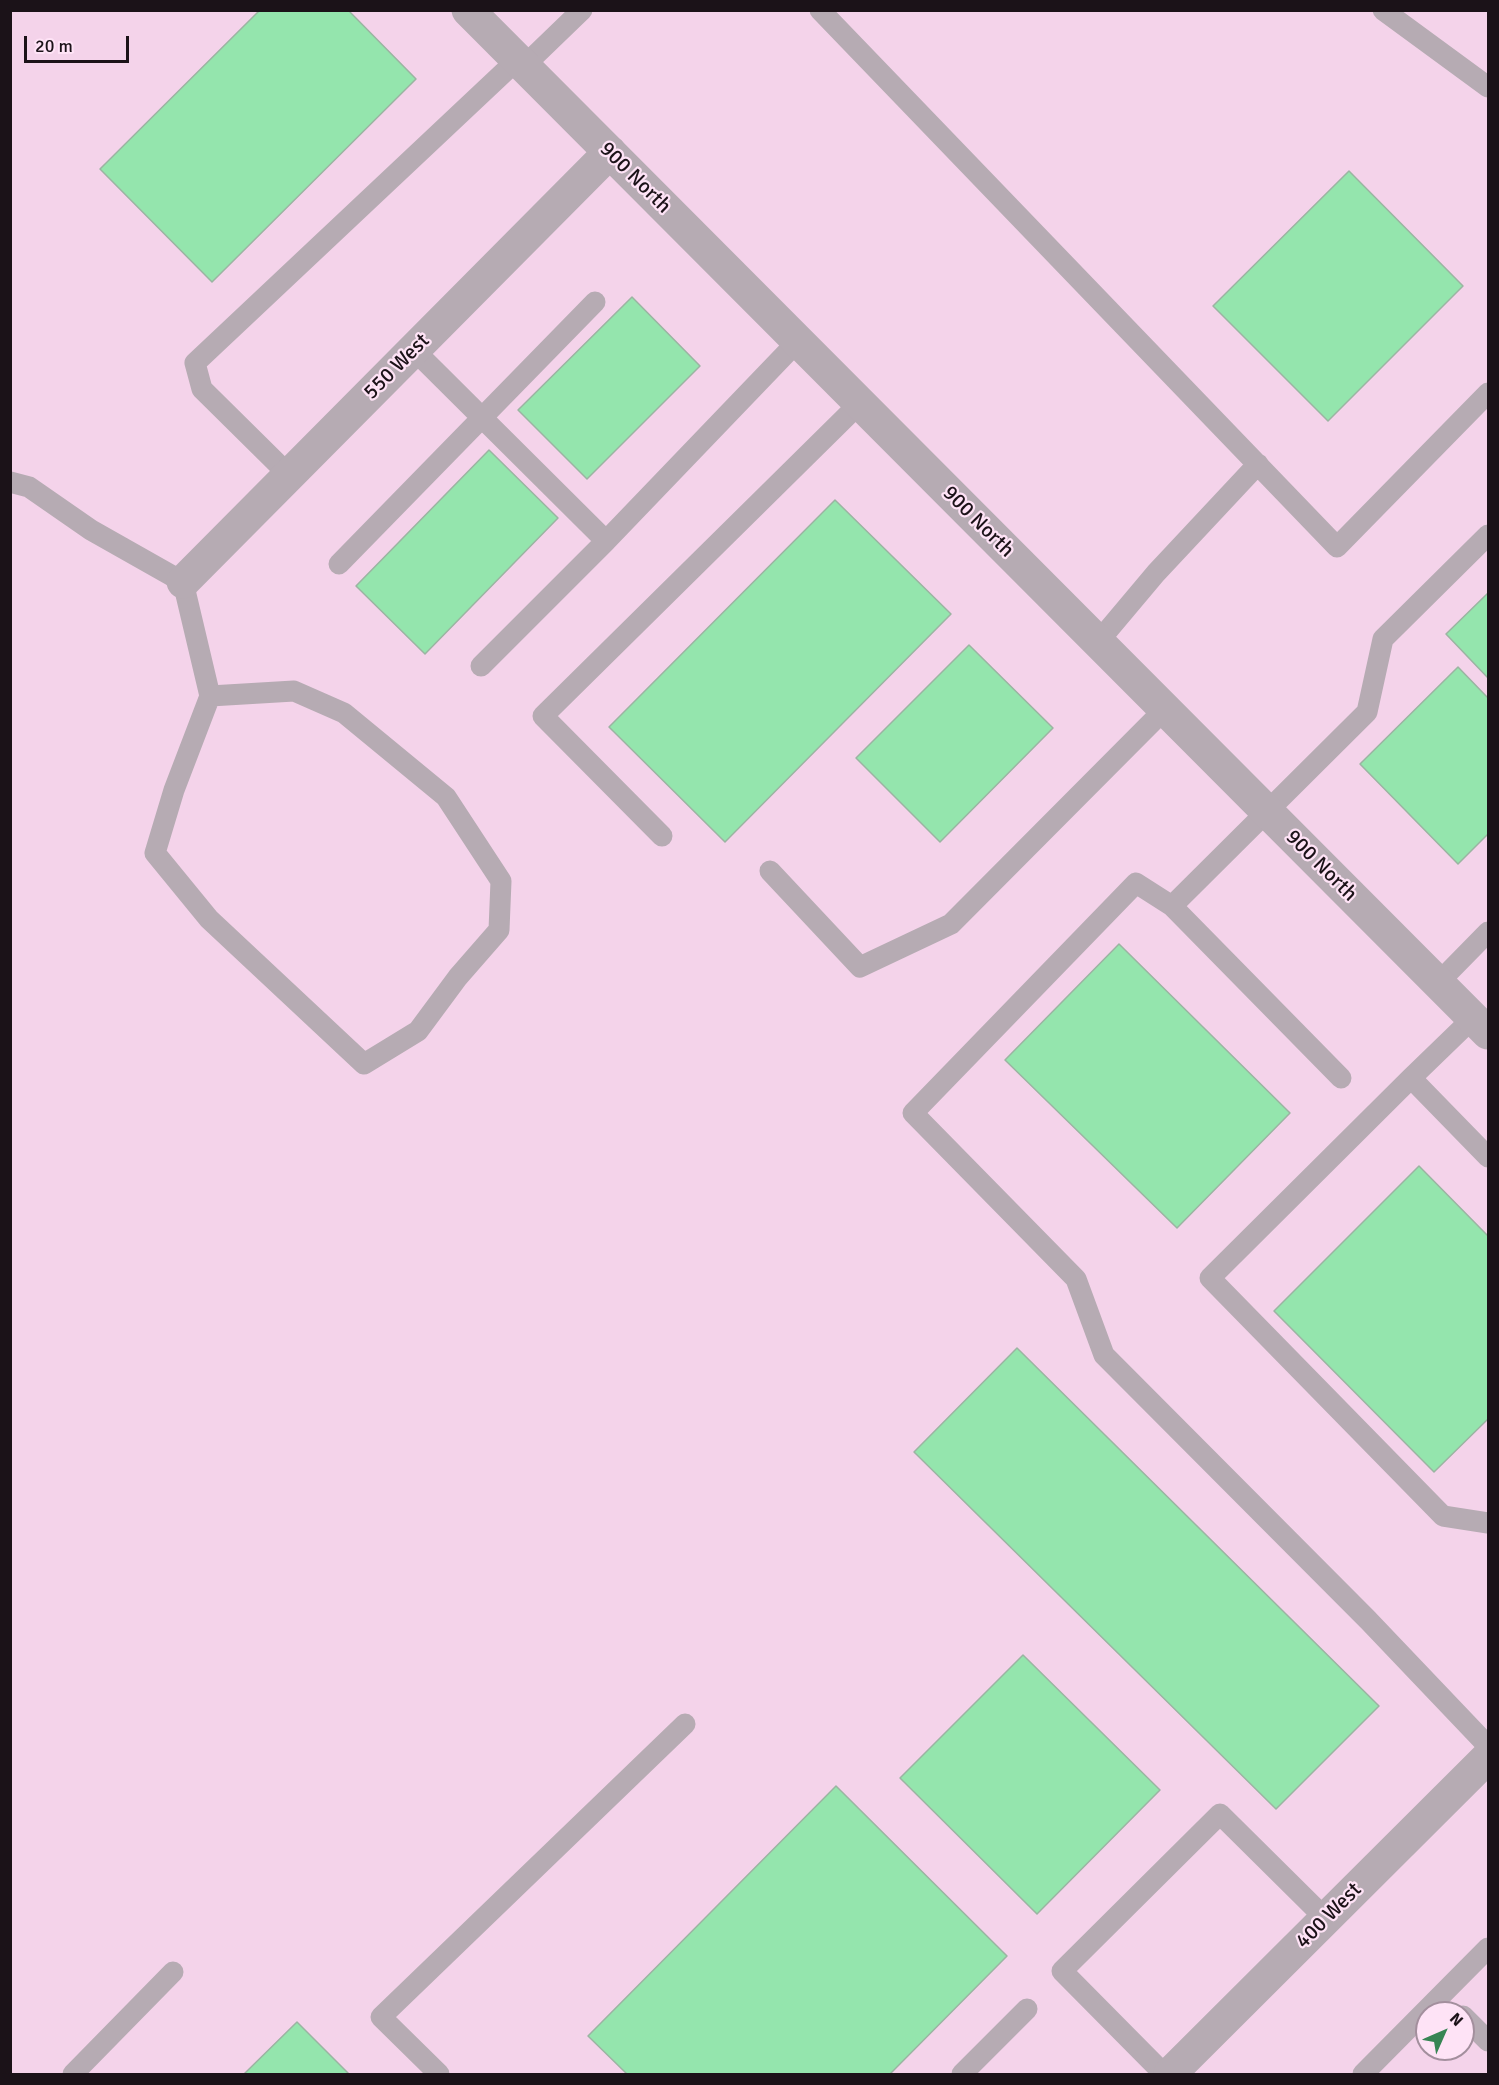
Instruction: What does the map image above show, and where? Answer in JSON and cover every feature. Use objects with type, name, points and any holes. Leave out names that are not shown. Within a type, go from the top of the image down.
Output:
[{"type":"street","name":"900 North","points":[[468,10],[1481,1026]]},
{"type":"street","name":"550 West","points":[[183,582],[610,152]]},
{"type":"street","name":"400 West","points":[[1170,2074],[1488,1757]]},
{"type":"lane","points":[[289,475],[202,389],[195,363],[521,63],[582,10]]},
{"type":"lane","points":[[820,10],[1337,547],[1488,393]]},
{"type":"lane","points":[[1383,10],[1488,87]]},
{"type":"lane","points":[[339,564],[595,302]]},
{"type":"lane","points":[[481,666],[606,541],[798,341]]},
{"type":"lane","points":[[414,350],[606,541]]},
{"type":"lane","points":[[662,836],[543,716],[860,403]]},
{"type":"lane","points":[[1098,642],[1156,573],[1258,464]]},
{"type":"lane","points":[[10,482],[29,487],[91,530],[183,582],[210,696],[174,790],[154,852],[209,919],[364,1064],[418,1031],[458,977],[499,930],[501,881],[446,797],[344,713],[294,691],[210,696]]},
{"type":"lane","points":[[1172,906],[1367,711],[1383,639],[1488,535]]},
{"type":"lane","points":[[770,871],[860,967],[951,924],[1165,709]]},
{"type":"lane","points":[[1341,1078],[1172,906],[1136,883],[913,1113],[1076,1280],[1104,1355],[1360,1612],[1488,1746]]},
{"type":"lane","points":[[1438,983],[1488,932]]},
{"type":"lane","points":[[1481,1026],[1411,1078],[1210,1278],[1443,1516],[1488,1523]]},
{"type":"lane","points":[[1411,1078],[1488,1157]]},
{"type":"lane","points":[[439,2074],[381,2017],[685,1724]]},
{"type":"lane","points":[[1164,2074],[1062,1971],[1220,1814],[1326,1919]]},
{"type":"lane","points":[[1363,2074],[1488,1948]]},
{"type":"lane","points":[[73,2074],[173,1972]]},
{"type":"lane","points":[[1442,1995],[1448,2001]]},
{"type":"lane","points":[[962,2074],[1028,2009]]},
{"type":"lane","points":[[1475,2028],[1488,2041]]},
{"type":"shaded area","points":[[11,11],[1488,11],[1488,2074],[11,2074]]},
{"type":"building","points":[[260,10],[348,10],[416,79],[212,282],[100,169]]},
{"type":"building","points":[[1349,171],[1463,286],[1328,421],[1213,306]]},
{"type":"building","points":[[632,297],[700,366],[587,479],[518,410]]},
{"type":"building","points":[[489,450],[558,518],[425,654],[356,586]]},
{"type":"building","points":[[835,500],[951,614],[725,842],[609,727]]},
{"type":"building","points":[[1488,593],[1488,678],[1446,634]]},
{"type":"building","points":[[969,645],[1053,728],[940,842],[856,758]]},
{"type":"building","points":[[1458,667],[1488,698],[1488,834],[1458,864],[1360,764]]},
{"type":"building","points":[[1119,944],[1290,1113],[1177,1228],[1005,1060]]},
{"type":"building","points":[[1419,1166],[1488,1236],[1488,1419],[1434,1472],[1274,1311]]},
{"type":"building","points":[[1017,1348],[1379,1706],[1276,1809],[914,1452]]},
{"type":"building","points":[[1023,1655],[1160,1790],[1037,1914],[900,1778]]},
{"type":"building","points":[[836,1786],[1007,1956],[890,2074],[627,2074],[588,2036]]},
{"type":"building","points":[[297,2022],[349,2074],[244,2074]]}]
